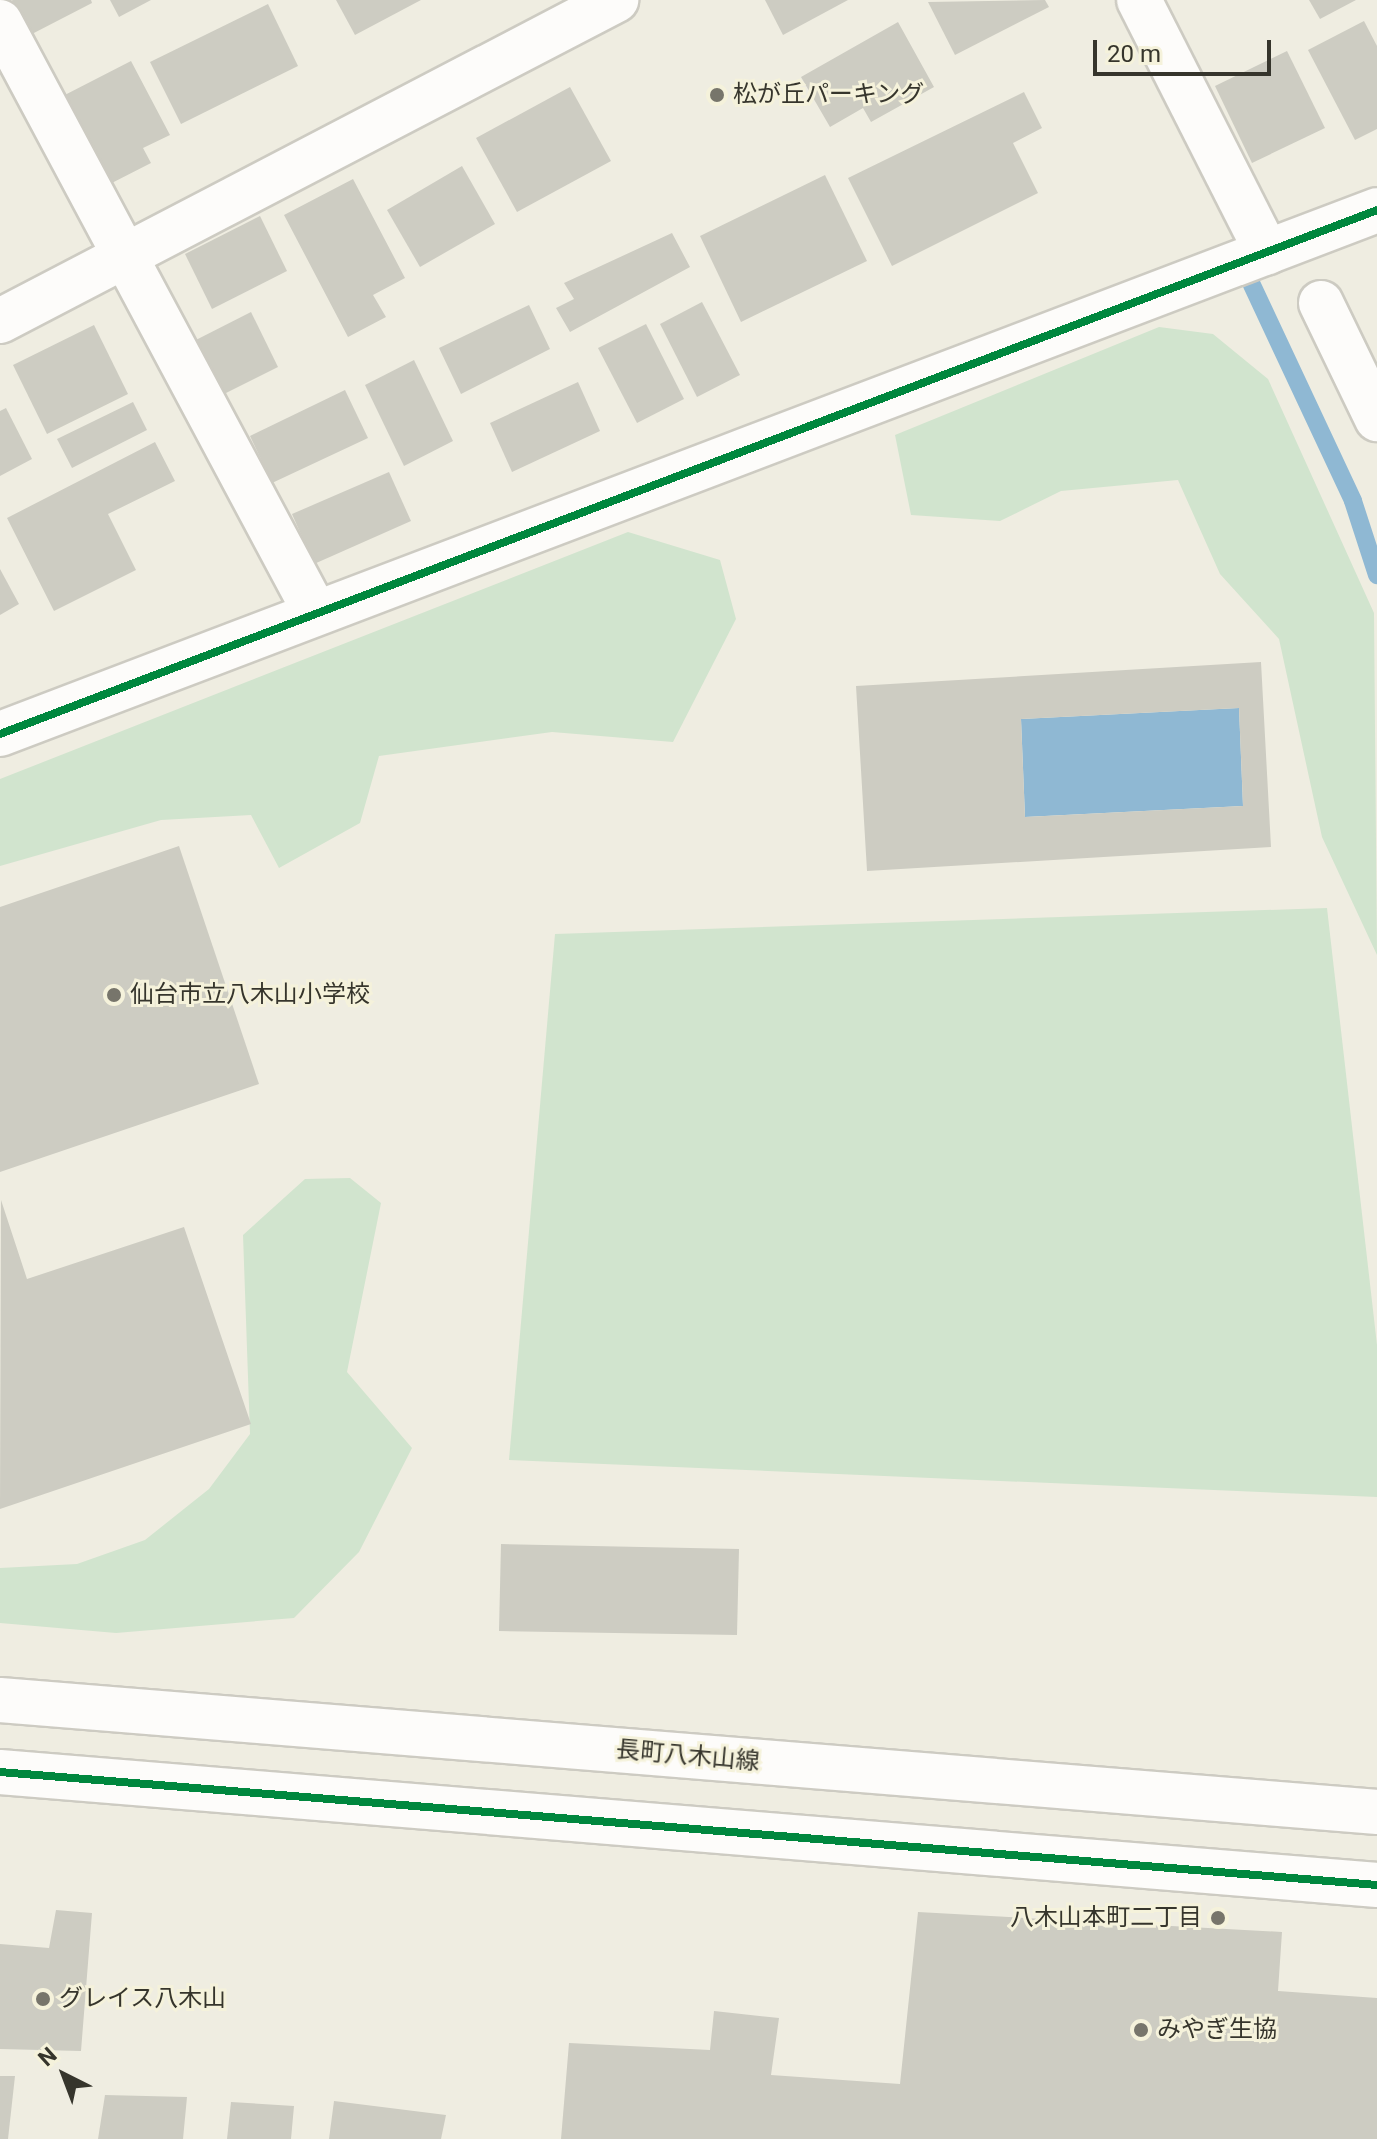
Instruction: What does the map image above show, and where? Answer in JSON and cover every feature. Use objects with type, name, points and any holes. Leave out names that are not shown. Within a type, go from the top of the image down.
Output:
[{"type":"street","points":[[0,321],[616,0]]},
{"type":"street","points":[[1139,0],[1267,252]]},
{"type":"street","points":[[0,22],[122,257],[315,612]]},
{"type":"street","points":[[0,734],[1377,210]]},
{"type":"street","points":[[1321,303],[1377,419]]},
{"type":"street","name":"長町八木山線","points":[[0,1700],[1377,1812]]},
{"type":"street","points":[[0,1772],[1377,1885]]},
{"type":"green space","points":[[1159,327],[1213,334],[1268,379],[1374,613],[1377,955],[1322,837],[1279,639],[1220,574],[1178,480],[1061,491],[1000,521],[911,515],[895,435]]},
{"type":"green space","points":[[628,532],[720,560],[736,619],[673,742],[552,732],[379,756],[360,823],[279,868],[251,815],[161,820],[0,866],[0,779]]},
{"type":"green space","points":[[1327,908],[1377,1345],[1377,1497],[509,1460],[555,934]]},
{"type":"green space","points":[[350,1178],[381,1203],[347,1372],[412,1448],[359,1552],[294,1618],[116,1633],[0,1623],[0,1568],[77,1564],[145,1540],[209,1489],[250,1434],[243,1235],[305,1179]]},
{"type":"water","points":[[1239,708],[1243,806],[1025,817],[1021,719]]},
{"type":"building","points":[[12,0],[91,0],[92,3],[30,35]]},
{"type":"building","points":[[110,0],[151,0],[119,17]]},
{"type":"building","points":[[336,0],[421,0],[355,35]]},
{"type":"building","points":[[765,0],[848,0],[783,35]]},
{"type":"building","points":[[1045,0],[1049,7],[955,55],[928,2]]},
{"type":"building","points":[[1309,0],[1356,0],[1320,19]]},
{"type":"building","points":[[268,4],[298,66],[181,124],[150,62]]},
{"type":"building","points":[[1364,21],[1377,46],[1377,129],[1355,140],[1308,50]]},
{"type":"building","points":[[898,22],[934,87],[871,122],[863,108],[830,127],[801,77]]},
{"type":"building","points":[[1287,51],[1325,128],[1252,163],[1215,86]]},
{"type":"building","points":[[131,61],[170,135],[143,148],[151,163],[102,188],[57,99]]},
{"type":"building","points":[[570,87],[611,161],[517,212],[476,138]]},
{"type":"building","points":[[1024,92],[1042,128],[1013,143],[1038,193],[892,266],[848,178]]},
{"type":"building","points":[[462,166],[495,224],[420,267],[387,210]]},
{"type":"building","points":[[825,175],[867,261],[741,322],[700,236]]},
{"type":"building","points":[[353,179],[405,278],[373,295],[386,317],[348,337],[284,215]]},
{"type":"building","points":[[260,216],[287,271],[212,309],[185,254]]},
{"type":"building","points":[[672,233],[690,267],[570,332],[556,308],[574,299],[564,283]]},
{"type":"building","points":[[702,302],[740,375],[697,397],[660,324]]},
{"type":"building","points":[[529,305],[550,349],[461,394],[439,348]]},
{"type":"building","points":[[251,312],[278,367],[212,400],[186,345]]},
{"type":"building","points":[[646,324],[684,399],[637,423],[598,348]]},
{"type":"building","points":[[94,325],[128,394],[47,434],[13,365]]},
{"type":"building","points":[[414,360],[453,441],[404,466],[365,385]]},
{"type":"building","points":[[578,382],[600,431],[512,472],[490,423]]},
{"type":"building","points":[[345,390],[368,438],[272,483],[250,436]]},
{"type":"building","points":[[133,402],[147,430],[72,468],[57,439]]},
{"type":"building","points":[[6,408],[32,459],[0,476],[0,411]]},
{"type":"building","points":[[155,442],[175,481],[108,514],[136,570],[54,611],[7,518]]},
{"type":"building","points":[[389,472],[411,521],[314,564],[292,514]]},
{"type":"building","points":[[0,569],[19,604],[0,615]]},
{"type":"building","points":[[1261,662],[1271,847],[867,871],[856,686]],"holes":[[[1239,708],[1243,806],[1025,817],[1021,719]]]},
{"type":"building","name":"仙台市立八木山小学校","points":[[179,846],[259,1084],[0,1172],[0,907]]},
{"type":"building","points":[[1,1200],[27,1279],[184,1227],[251,1424],[0,1509]]},
{"type":"building","points":[[501,1544],[739,1549],[737,1635],[499,1631]]},
{"type":"building","name":"グレイス八木山","points":[[56,1910],[92,1913],[81,2051],[0,2049],[0,1944],[49,1948]]},
{"type":"building","name":"みやぎ生協","points":[[918,1912],[1282,1932],[1278,1991],[1377,1998],[1377,2139],[561,2139],[569,2043],[710,2050],[714,2011],[779,2018],[771,2075],[900,2084]]},
{"type":"building","points":[[0,2076],[15,2076],[8,2139],[0,2139]]},
{"type":"building","points":[[105,2095],[187,2097],[183,2139],[98,2139]]},
{"type":"building","points":[[334,2101],[446,2115],[441,2139],[329,2139]]},
{"type":"building","points":[[231,2102],[294,2106],[291,2139],[227,2139]]},
{"type":"waterway","points":[[1252,285],[1353,501],[1377,575]]},
{"type":"cycle path","points":[[0,734],[1377,210]]},
{"type":"cycle path","points":[[0,1772],[1377,1885]]},
{"type":"place","name":"松が丘パーキング","points":[[717,95]]},
{"type":"place","name":"仙台市立八木山小学校","points":[[114,995]]},
{"type":"place","name":"八木山本町二丁目","points":[[1218,1918]]},
{"type":"place","name":"グレイス八木山","points":[[43,1999]]},
{"type":"place","name":"みやぎ生協","points":[[1141,2030]]}]
